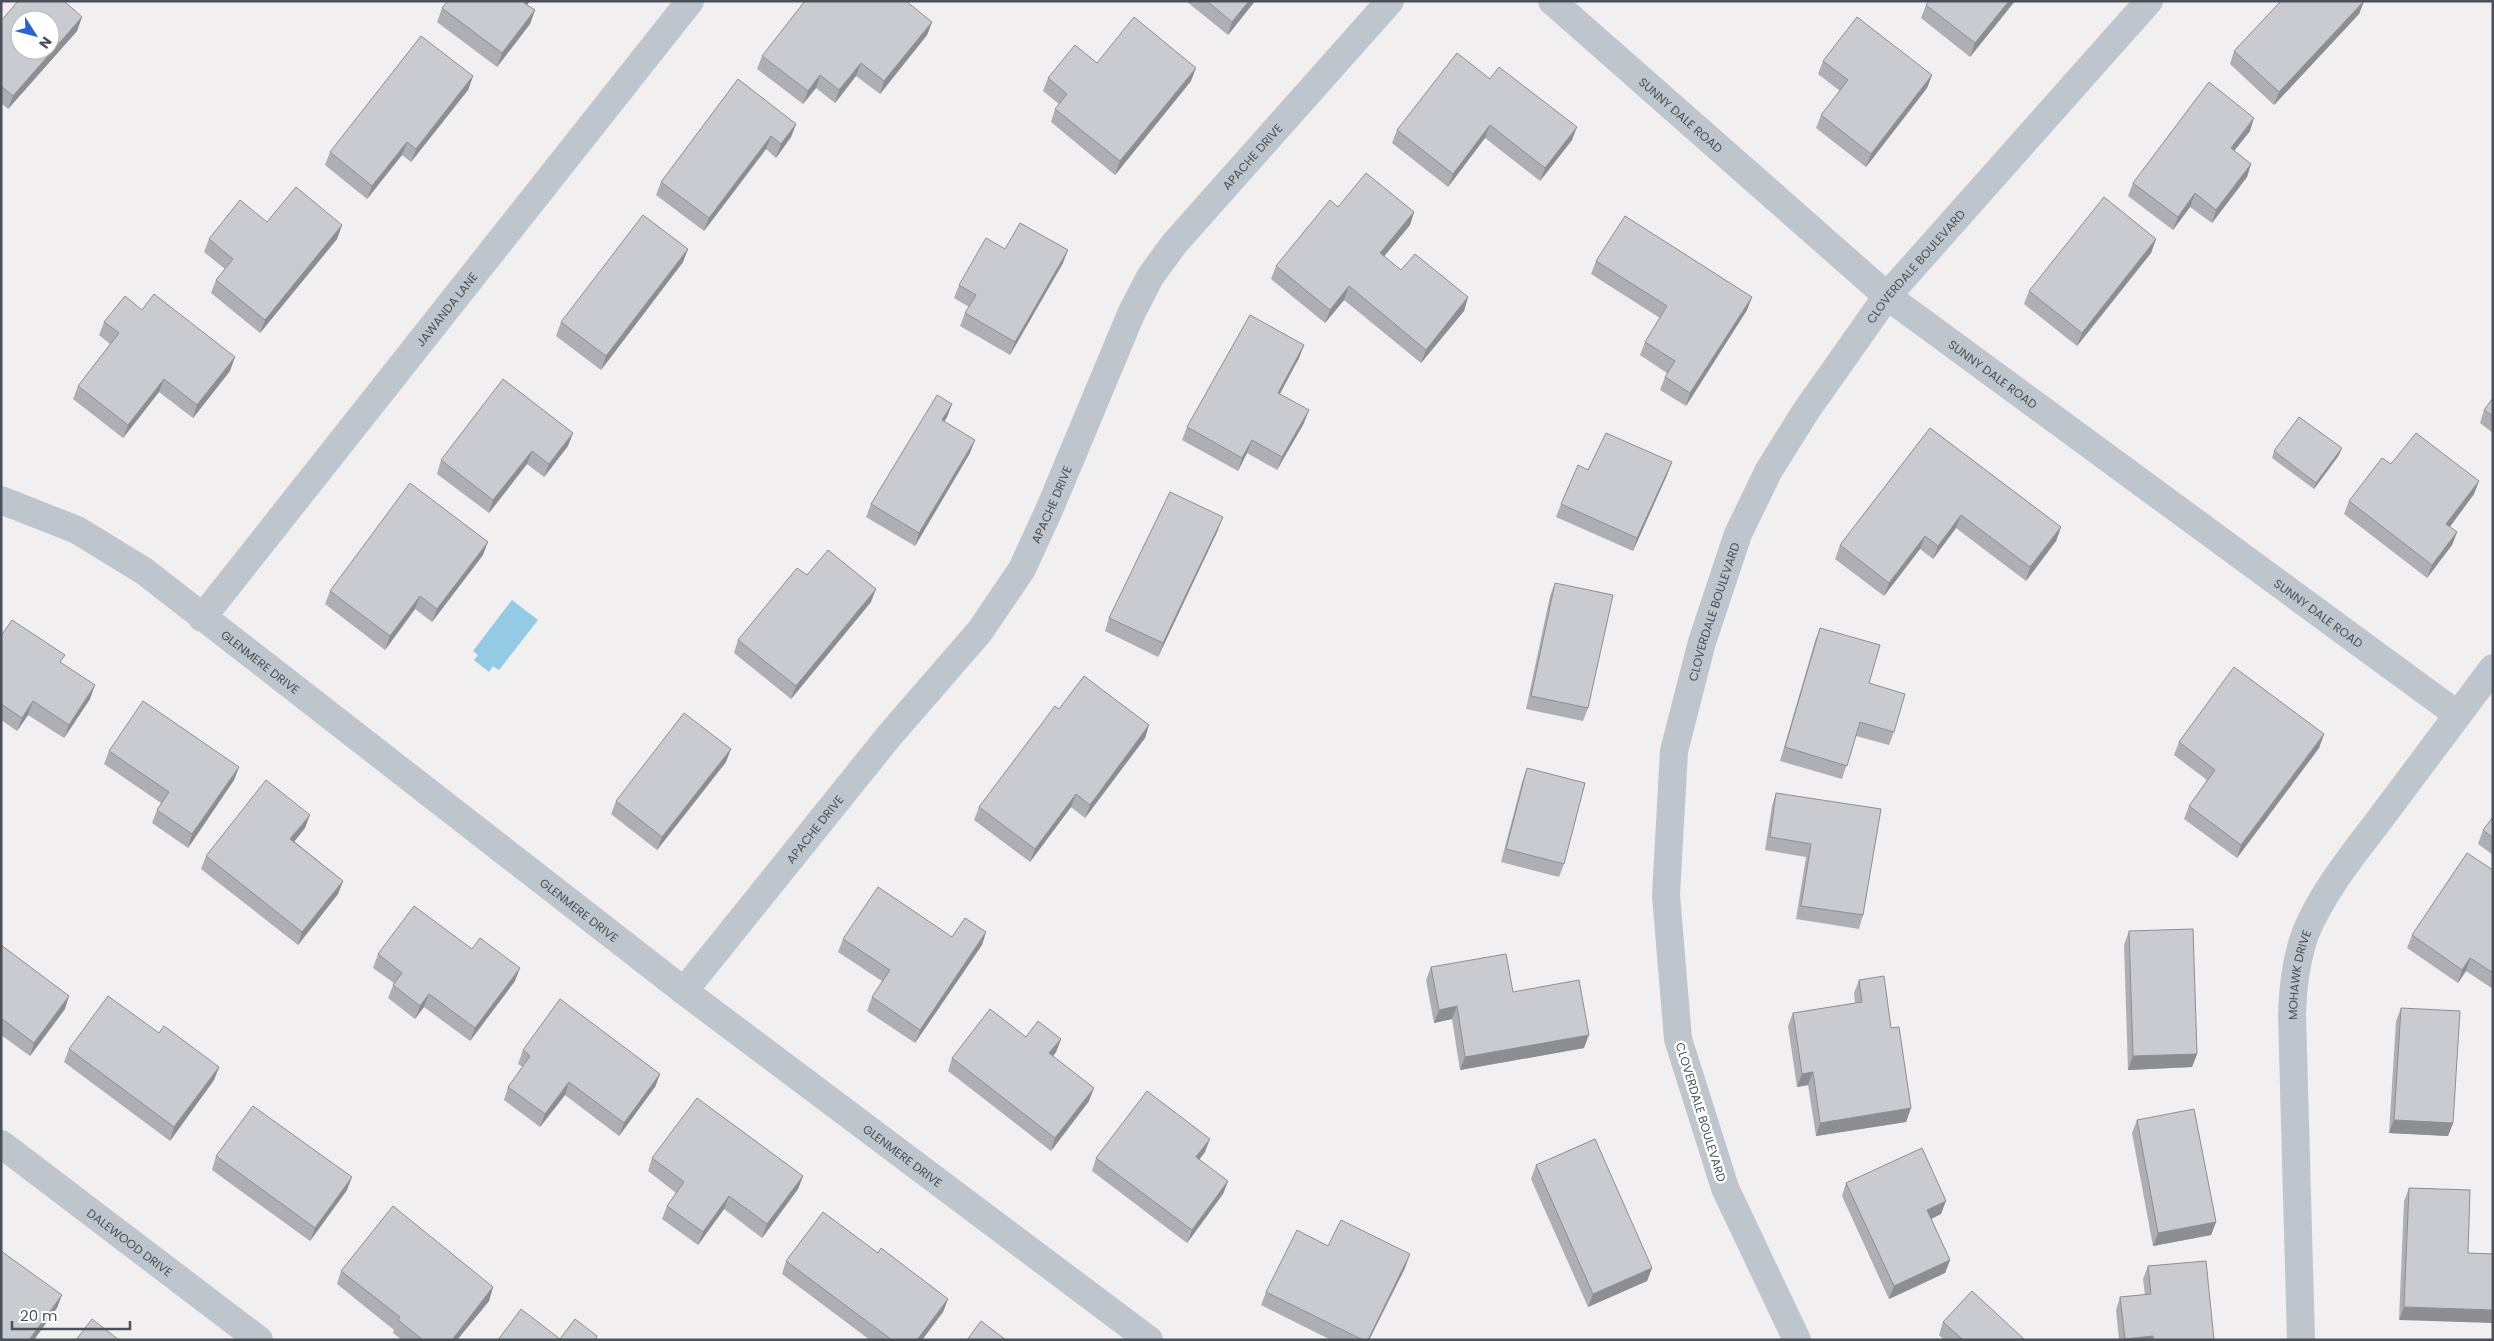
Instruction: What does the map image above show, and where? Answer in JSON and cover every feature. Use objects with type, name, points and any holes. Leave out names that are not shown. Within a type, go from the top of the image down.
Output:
[{"type":"street","name":"JAWANDA LANE","points":[[202,618],[690,1]]},
{"type":"street","name":"APACHE DRIVE","points":[[684,990],[890,736],[980,631],[1022,569],[1050,508],[1131,314],[1150,277],[1174,244],[1390,1]]},
{"type":"street","name":"SUNNY DALE ROAD","points":[[1552,1],[1887,296],[2458,714]]},
{"type":"street","name":"CLOVERDALE BOULEVARD","points":[[1786,1336],[1724,1188],[1678,1038],[1666,895],[1674,751],[1702,642],[1738,534],[1769,470],[1806,411],[1887,296],[2149,1]]},
{"type":"street","name":"GLENMERE DRIVE","points":[[1,500],[77,530],[144,572],[684,990],[1149,1340]]},
{"type":"street","name":"MOHAWK DRIVE","points":[[2301,1340],[2292,1014],[2293,986],[2298,958],[2306,933],[2320,905],[2341,873],[2493,668]]},
{"type":"street","name":"DALEWOOD DRIVE","points":[[1,1144],[259,1340]]},
{"type":"water","points":[[512,600],[538,620],[499,670],[493,666],[489,672],[474,660],[478,655],[473,651]]},
{"type":"building","points":[[18,1],[64,1],[82,17],[60,42],[60,10],[10,10]]},
{"type":"building","points":[[448,1],[525,1],[524,3],[535,10],[502,53],[442,8]]},
{"type":"building","points":[[805,1],[906,1],[932,22],[884,81],[861,63],[839,90],[820,75],[808,91],[762,56]]},
{"type":"building","points":[[1207,1],[1249,1],[1232,22]]},
{"type":"building","points":[[1929,1],[2009,1],[1975,43],[1926,5]]},
{"type":"building","points":[[2281,1],[2364,1],[2279,92],[2234,51]]},
{"type":"building","points":[[10,10],[10,60],[44,60],[13,96],[1,86],[1,21]]},
{"type":"building","points":[[1134,17],[1196,68],[1120,161],[1055,109],[1067,94],[1048,78],[1075,45],[1097,63]]},
{"type":"building","points":[[1857,17],[1932,75],[1871,154],[1821,115],[1848,80],[1823,61]]},
{"type":"building","points":[[421,36],[473,76],[416,149],[407,142],[372,186],[330,152]]},
{"type":"building","points":[[1457,53],[1490,79],[1499,67],[1577,127],[1545,168],[1490,125],[1453,174],[1397,130]]},
{"type":"building","points":[[738,79],[796,124],[781,144],[771,136],[709,218],[661,182]]},
{"type":"building","points":[[2209,82],[2254,118],[2231,148],[2251,164],[2216,210],[2195,193],[2178,217],[2133,183]]},
{"type":"building","points":[[1366,173],[1414,212],[1380,253],[1401,270],[1415,254],[1468,297],[1426,350],[1349,286],[1330,310],[1276,266],[1330,200],[1338,207]]},
{"type":"building","points":[[296,187],[342,225],[265,320],[216,280],[233,259],[209,239],[240,200],[267,222]]},
{"type":"building","points":[[2104,197],[2156,239],[2082,333],[2029,291]]},
{"type":"building","points":[[643,215],[688,249],[606,356],[561,322]]},
{"type":"building","points":[[1625,216],[1752,297],[1690,393],[1665,377],[1675,361],[1645,342],[1667,306],[1596,261]]},
{"type":"building","points":[[1020,223],[1068,250],[1015,342],[965,313],[976,295],[959,285],[986,238],[1005,249]]},
{"type":"building","points":[[154,294],[235,357],[197,405],[164,379],[128,425],[78,386],[119,333],[104,322],[125,296],[142,310]]},
{"type":"building","points":[[1250,315],[1304,345],[1278,393],[1309,410],[1282,457],[1252,440],[1242,458],[1187,427]]},
{"type":"building","points":[[503,379],[573,433],[549,464],[532,451],[493,500],[441,460]]},
{"type":"building","points":[[937,395],[952,404],[942,420],[975,440],[919,533],[871,504]]},
{"type":"building","points":[[2493,398],[2493,416],[2484,410]]},
{"type":"building","points":[[2299,417],[2342,448],[2316,483],[2274,451]]},
{"type":"building","points":[[1930,428],[2061,527],[2030,567],[1961,515],[1938,546],[1925,536],[1889,583],[1840,545]]},
{"type":"building","points":[[1606,433],[1672,462],[1637,538],[1561,504],[1578,465],[1588,470]]},
{"type":"building","points":[[2416,433],[2479,481],[2446,524],[2457,532],[2432,565],[2349,501],[2382,458],[2391,464]]},
{"type":"building","points":[[410,483],[488,542],[437,609],[420,596],[390,636],[330,591]]},
{"type":"building","points":[[1170,492],[1223,517],[1163,643],[1109,618]]},
{"type":"building","points":[[828,550],[876,589],[796,686],[738,640],[797,568],[807,575]]},
{"type":"building","points":[[1555,583],[1613,595],[1588,708],[1531,696]]},
{"type":"building","points":[[12,620],[65,655],[60,662],[95,685],[69,725],[33,701],[22,718],[1,704],[1,636]]},
{"type":"building","points":[[1820,628],[1880,645],[1869,683],[1905,694],[1894,732],[1860,722],[1847,766],[1785,747]]},
{"type":"building","points":[[2234,667],[2324,734],[2241,845],[2189,806],[2215,770],[2179,742]]},
{"type":"building","points":[[1084,676],[1149,725],[1090,805],[1076,794],[1035,849],[979,807],[1055,706],[1059,709]]},
{"type":"building","points":[[143,701],[239,767],[192,834],[157,810],[169,792],[109,751]]},
{"type":"building","points":[[684,713],[731,749],[662,837],[616,801]]},
{"type":"building","points":[[1527,768],[1585,783],[1564,864],[1506,849]]},
{"type":"building","points":[[266,780],[310,815],[290,839],[343,881],[302,932],[206,856]]},
{"type":"building","points":[[1776,793],[1881,809],[1863,915],[1801,906],[1811,844],[1770,837]]},
{"type":"building","points":[[2493,817],[2493,838],[2483,830]]},
{"type":"building","points":[[2467,853],[2493,870],[2493,973],[2470,958],[2462,970],[2412,935]]},
{"type":"building","points":[[878,887],[952,937],[965,918],[986,932],[920,1030],[872,997],[890,970],[843,939]]},
{"type":"building","points":[[414,906],[472,949],[480,938],[520,968],[475,1028],[429,994],[420,1006],[393,985],[402,973],[378,954]]},
{"type":"building","points":[[2193,929],[2197,1054],[2133,1056],[2129,931]]},
{"type":"building","points":[[1,945],[69,996],[34,1043],[1,1018]]},
{"type":"building","points":[[1506,954],[1513,992],[1579,980],[1589,1035],[1465,1057],[1457,1006],[1439,1010],[1431,967]]},
{"type":"building","points":[[1884,976],[1891,1028],[1899,1027],[1911,1108],[1820,1123],[1813,1072],[1802,1074],[1793,1013],[1862,1002],[1859,980]]},
{"type":"building","points":[[108,996],[159,1033],[164,1026],[219,1067],[174,1127],[69,1049]]},
{"type":"building","points":[[560,999],[660,1074],[624,1123],[569,1082],[545,1114],[508,1087],[530,1056],[523,1050]]},
{"type":"building","points":[[2401,1008],[2460,1011],[2453,1123],[2394,1120]]},
{"type":"building","points":[[990,1009],[1026,1037],[1038,1021],[1061,1039],[1049,1053],[1094,1088],[1055,1138],[952,1058]]},
{"type":"building","points":[[1147,1091],[1210,1139],[1196,1157],[1228,1181],[1192,1230],[1096,1158]]},
{"type":"building","points":[[697,1098],[803,1176],[767,1224],[729,1196],[703,1232],[667,1206],[684,1182],[652,1158]]},
{"type":"building","points":[[253,1106],[352,1177],[315,1228],[216,1156]]},
{"type":"building","points":[[2194,1109],[2216,1222],[2158,1233],[2137,1120]]},
{"type":"building","points":[[1595,1139],[1652,1268],[1593,1294],[1536,1165]]},
{"type":"building","points":[[1922,1148],[1946,1201],[1927,1210],[1950,1260],[1894,1286],[1846,1183]]},
{"type":"building","points":[[2409,1188],[2470,1190],[2468,1253],[2493,1254],[2493,1310],[2404,1307]]},
{"type":"building","points":[[393,1206],[493,1287],[452,1340],[423,1340],[398,1320],[400,1317],[341,1271]]},
{"type":"building","points":[[823,1212],[878,1253],[881,1248],[948,1299],[917,1340],[892,1340],[786,1261]]},
{"type":"building","points":[[1341,1220],[1410,1254],[1368,1340],[1363,1340],[1266,1292],[1297,1230],[1328,1246]]},
{"type":"building","points":[[1,1251],[62,1295],[29,1340],[5,1340],[1,1337]]},
{"type":"building","points":[[2206,1261],[2214,1340],[2154,1340],[2153,1336],[2125,1339],[2120,1297],[2151,1294],[2148,1266]]},
{"type":"building","points":[[1972,1291],[2025,1340],[1963,1340],[1943,1322]]},
{"type":"building","points":[[521,1309],[560,1339],[575,1319],[597,1336],[595,1340],[498,1340]]},
{"type":"building","points":[[92,1319],[119,1340],[76,1340]]},
{"type":"building","points":[[981,1321],[1006,1340],[967,1340]]}]
